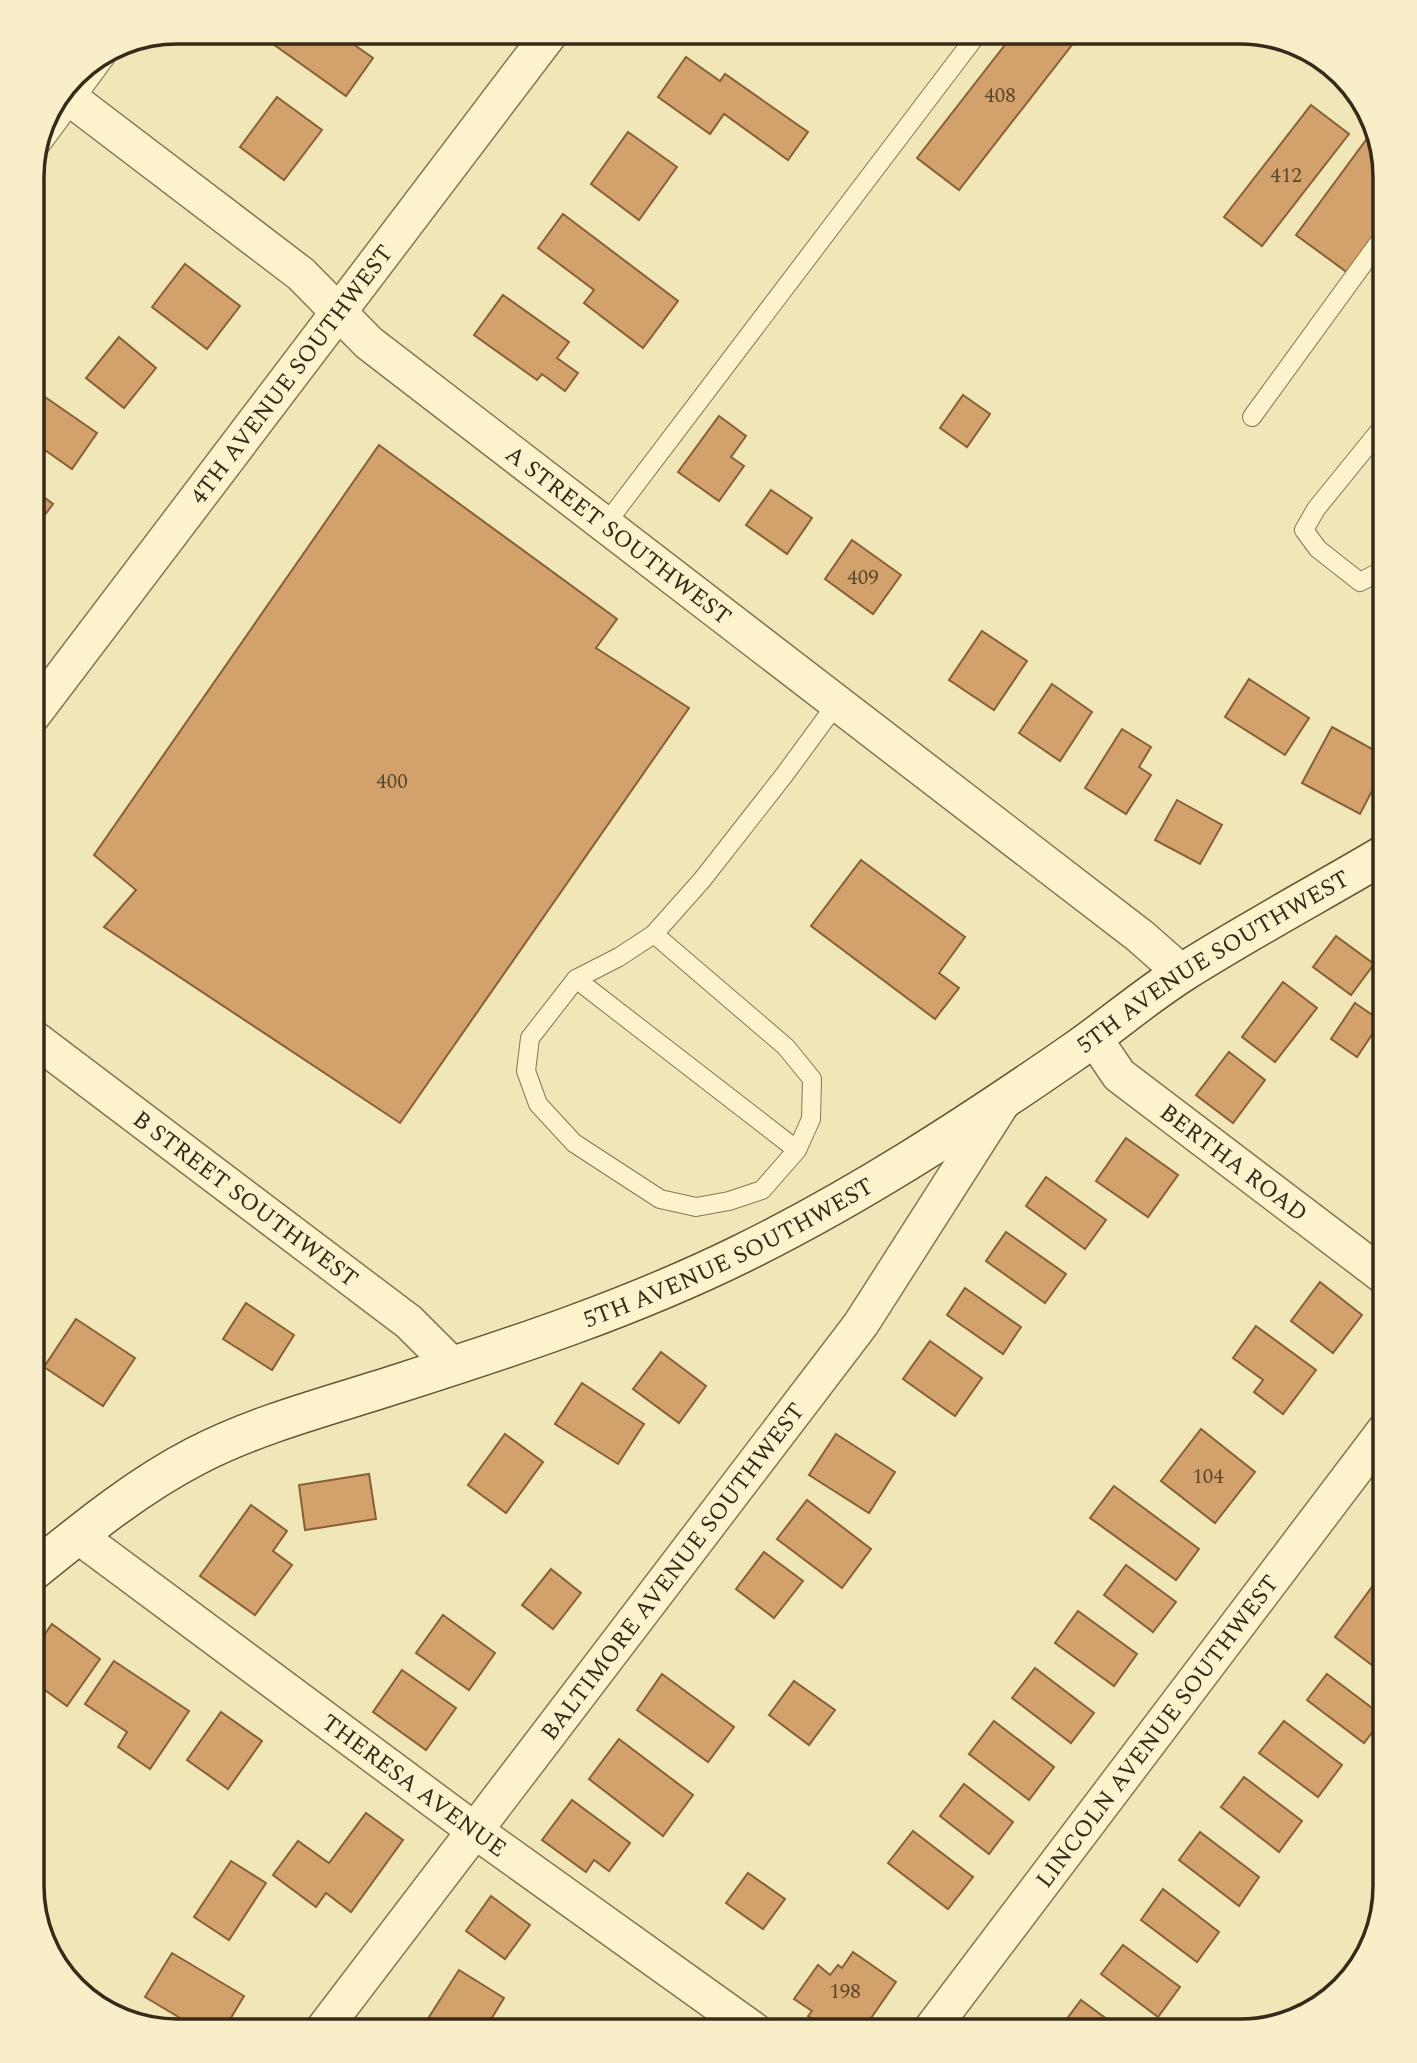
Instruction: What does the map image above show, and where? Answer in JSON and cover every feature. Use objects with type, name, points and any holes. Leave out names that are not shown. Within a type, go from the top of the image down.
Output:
[{"type":"street","name":"4TH AVENUE SOUTHWEST","points":[[44,700],[542,44]]},
{"type":"street","name":"A STREET SOUTHWEST","points":[[69,98],[301,274],[369,343],[1140,936],[1182,973]]},
{"type":"street","name":"5TH AVENUE SOUTHWEST","points":[[44,1562],[77,1535],[158,1478],[232,1440],[620,1308],[742,1253],[863,1189],[1003,1100],[1182,973],[1373,861]]},
{"type":"street","name":"BERTHA ROAD","points":[[1094,1038],[1119,1075],[1373,1268]]},
{"type":"street","name":"B STREET SOUTHWEST","points":[[44,1046],[408,1322],[453,1366]]},
{"type":"street","name":"BALTIMORE AVENUE SOUTHWEST","points":[[331,2019],[860,1324],[1003,1100]]},
{"type":"street","name":"LINCOLN AVENUE SOUTHWEST","points":[[939,2019],[1373,1446]]},
{"type":"street","name":"THERESA AVENUE","points":[[77,1535],[474,1830],[738,2019]]},
{"type":"lane","points":[[605,525],[970,44]]},
{"type":"lane","points":[[1252,417],[1373,251]]},
{"type":"lane","points":[[1373,439],[1316,509],[1304,530],[1318,549],[1360,582],[1373,575]]},
{"type":"lane","points":[[654,934],[786,1047],[812,1079],[811,1119],[797,1150],[762,1190],[729,1201],[696,1207],[660,1199],[574,1143],[538,1104],[527,1071],[530,1038],[576,979],[619,957],[654,934],[702,880],[837,703]]},
{"type":"lane","points":[[576,979],[797,1150]]},
{"type":"building","points":[[273,44],[353,44],[373,58],[346,96]]},
{"type":"building","points":[[1006,44],[1073,44],[959,190],[917,158]]},
{"type":"building","points":[[686,57],[720,81],[725,74],[808,132],[788,160],[724,114],[710,134],[658,97]]},
{"type":"building","points":[[277,97],[322,130],[284,180],[240,147]]},
{"type":"building","points":[[1311,105],[1349,134],[1262,246],[1224,217]]},
{"type":"building","points":[[628,132],[677,167],[639,220],[591,184]]},
{"type":"building","points":[[1366,140],[1369,142],[1373,177],[1373,239],[1348,273],[1296,235]]},
{"type":"building","points":[[563,214],[678,301],[643,348],[584,303],[594,290],[538,248]]},
{"type":"building","points":[[185,264],[240,306],[207,349],[152,307]]},
{"type":"building","points":[[503,295],[569,342],[557,358],[578,373],[565,391],[542,374],[537,380],[474,335]]},
{"type":"building","points":[[119,337],[156,368],[124,408],[86,378]]},
{"type":"building","points":[[963,395],[990,414],[967,447],[940,428]]},
{"type":"building","points":[[44,396],[97,433],[72,469],[44,449]]},
{"type":"building","points":[[719,416],[746,436],[731,457],[744,466],[719,501],[678,472]]},
{"type":"building","points":[[379,445],[617,619],[596,648],[689,708],[400,1123],[104,927],[136,890],[94,855]]},
{"type":"building","points":[[771,490],[812,518],[787,554],[746,525]]},
{"type":"building","points":[[44,497],[53,504],[44,516]]},
{"type":"building","points":[[852,540],[901,575],[873,614],[825,579]]},
{"type":"building","points":[[982,631],[1027,661],[994,710],[949,680]]},
{"type":"building","points":[[1249,679],[1309,718],[1285,755],[1225,717]]},
{"type":"building","points":[[1052,684],[1092,712],[1060,761],[1019,733]]},
{"type":"building","points":[[1332,727],[1373,749],[1373,789],[1360,814],[1302,783]]},
{"type":"building","points":[[1122,729],[1151,747],[1139,767],[1151,775],[1126,814],[1085,788]]},
{"type":"building","points":[[1177,800],[1222,825],[1200,864],[1155,840]]},
{"type":"building","points":[[861,860],[965,937],[939,973],[959,988],[935,1019],[811,926]]},
{"type":"building","points":[[1336,936],[1373,963],[1351,995],[1313,967]]},
{"type":"building","points":[[1283,982],[1317,1008],[1275,1062],[1242,1037]]},
{"type":"building","points":[[1355,1003],[1373,1015],[1373,1033],[1357,1057],[1331,1039]]},
{"type":"building","points":[[1229,1052],[1265,1080],[1233,1123],[1196,1095]]},
{"type":"building","points":[[1126,1138],[1178,1175],[1148,1217],[1096,1181]]},
{"type":"building","points":[[1046,1177],[1106,1220],[1085,1249],[1026,1206]]},
{"type":"building","points":[[1006,1232],[1066,1274],[1045,1303],[986,1261]]},
{"type":"building","points":[[1320,1282],[1362,1315],[1333,1353],[1291,1321]]},
{"type":"building","points":[[965,1288],[1021,1327],[1003,1354],[947,1315]]},
{"type":"building","points":[[246,1303],[294,1335],[272,1370],[223,1339]]},
{"type":"building","points":[[76,1319],[135,1358],[103,1406],[44,1367]]},
{"type":"building","points":[[1256,1326],[1316,1370],[1283,1414],[1254,1392],[1263,1380],[1233,1358]]},
{"type":"building","points":[[930,1341],[982,1378],[955,1416],[903,1379]]},
{"type":"building","points":[[661,1352],[706,1386],[679,1423],[633,1389]]},
{"type":"building","points":[[582,1383],[644,1424],[618,1464],[555,1424]]},
{"type":"building","points":[[1201,1429],[1255,1472],[1215,1523],[1161,1481]]},
{"type":"building","points":[[505,1434],[543,1462],[506,1513],[468,1485]]},
{"type":"building","points":[[836,1434],[895,1472],[869,1513],[809,1475]]},
{"type":"building","points":[[369,1474],[376,1519],[305,1530],[299,1485]]},
{"type":"building","points":[[1114,1486],[1199,1549],[1176,1580],[1090,1518]]},
{"type":"building","points":[[807,1500],[871,1549],[842,1588],[777,1539]]},
{"type":"building","points":[[251,1505],[287,1531],[273,1551],[292,1565],[255,1615],[200,1576]]},
{"type":"building","points":[[764,1552],[803,1581],[774,1618],[736,1589]]},
{"type":"building","points":[[1126,1565],[1176,1602],[1153,1632],[1104,1595]]},
{"type":"building","points":[[551,1569],[581,1593],[553,1629],[522,1605]]},
{"type":"building","points":[[1372,1587],[1373,1666],[1335,1637]]},
{"type":"building","points":[[1078,1611],[1137,1654],[1114,1686],[1055,1643]]},
{"type":"building","points":[[443,1615],[495,1653],[469,1690],[416,1653]]},
{"type":"building","points":[[52,1624],[100,1659],[67,1706],[44,1689],[44,1635]]},
{"type":"building","points":[[114,1661],[189,1711],[150,1769],[118,1747],[127,1732],[85,1704]]},
{"type":"building","points":[[1035,1668],[1094,1713],[1071,1743],[1012,1698]]},
{"type":"building","points":[[402,1670],[456,1708],[426,1750],[373,1712]]},
{"type":"building","points":[[662,1674],[734,1727],[708,1762],[637,1710]]},
{"type":"building","points":[[1327,1674],[1373,1709],[1373,1731],[1364,1743],[1307,1700]]},
{"type":"building","points":[[794,1681],[835,1710],[809,1745],[769,1715]]},
{"type":"building","points":[[221,1712],[262,1741],[228,1789],[187,1760]]},
{"type":"building","points":[[994,1721],[1054,1767],[1029,1800],[969,1754]]},
{"type":"building","points":[[1284,1721],[1342,1765],[1318,1797],[1259,1753]]},
{"type":"building","points":[[619,1739],[693,1795],[663,1836],[589,1779]]},
{"type":"building","points":[[1244,1777],[1302,1821],[1279,1852],[1221,1807]]},
{"type":"building","points":[[964,1784],[1013,1822],[989,1854],[940,1816]]},
{"type":"building","points":[[572,1800],[630,1843],[609,1871],[594,1860],[586,1872],[542,1840]]},
{"type":"building","points":[[366,1813],[403,1840],[351,1912],[326,1893],[316,1907],[273,1875],[298,1841],[329,1863]]},
{"type":"building","points":[[913,1831],[973,1877],[948,1909],[888,1863]]},
{"type":"building","points":[[1200,1832],[1259,1877],[1239,1906],[1179,1860]]},
{"type":"building","points":[[231,1861],[266,1883],[229,1940],[194,1917]]},
{"type":"building","points":[[748,1873],[785,1899],[763,1929],[726,1903]]},
{"type":"building","points":[[1163,1889],[1219,1932],[1197,1962],[1141,1920]]},
{"type":"building","points":[[491,1896],[530,1925],[505,1959],[466,1931]]},
{"type":"building","points":[[1123,1945],[1180,1987],[1158,2017],[1101,1974]]},
{"type":"building","points":[[853,1952],[896,1982],[870,2019],[812,2019],[808,2016],[812,2011],[794,1999],[818,1965],[830,1975],[838,1965],[842,1968]]},
{"type":"building","points":[[172,1953],[244,1996],[230,2019],[182,2019],[145,1997]]},
{"type":"building","points":[[459,1970],[504,1998],[491,2019],[428,2019]]},
{"type":"building","points":[[1081,2000],[1107,2019],[1067,2019]]}]
